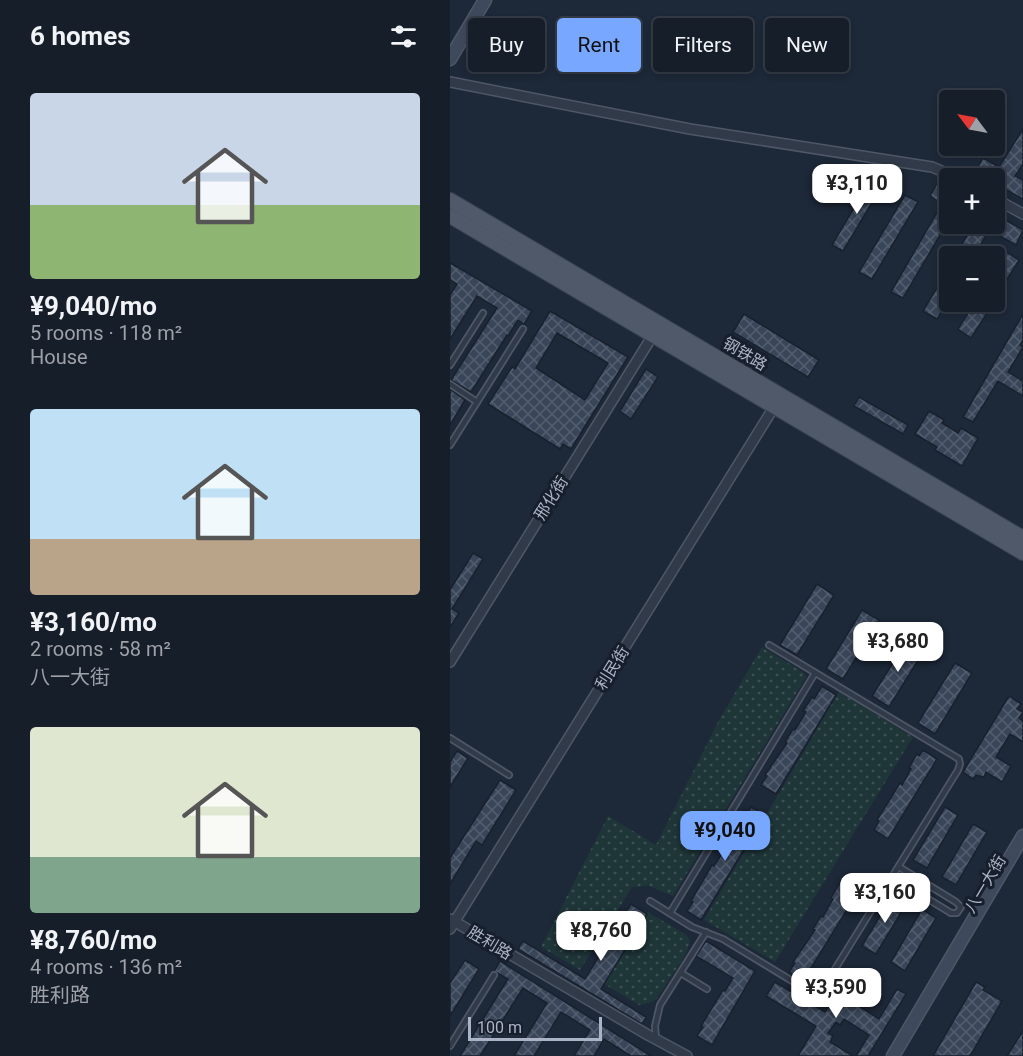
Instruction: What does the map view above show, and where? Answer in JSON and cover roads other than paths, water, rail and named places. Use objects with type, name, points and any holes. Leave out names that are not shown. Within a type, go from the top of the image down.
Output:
[{"type":"main road","name":"钢铁路","points":[[450,200],[1022,535]]},
{"type":"main road","name":"钢铁路","points":[[450,216],[1023,553]]},
{"type":"street","points":[[450,43],[475,0]]},
{"type":"street","points":[[450,59],[485,0]]},
{"type":"street","points":[[450,82],[690,129],[932,166],[939,169]]},
{"type":"street","points":[[1005,204],[1023,214]]},
{"type":"street","name":"邢化街","points":[[450,662],[653,335]]},
{"type":"street","name":"利民街","points":[[452,923],[774,406]]},
{"type":"street","name":"八一大街","points":[[893,1056],[1023,836]]},
{"type":"street","name":"八一大街","points":[[902,1056],[1023,853]]},
{"type":"street","name":"胜利路","points":[[452,923],[683,1055]]},
{"type":"lane","points":[[450,366],[483,313]]},
{"type":"lane","points":[[450,444],[523,329]]},
{"type":"lane","points":[[450,384],[477,402]]},
{"type":"lane","points":[[650,902],[692,927],[723,939],[815,996],[819,995],[958,770],[960,764],[958,759],[769,645]]},
{"type":"lane","points":[[670,913],[815,673]]},
{"type":"lane","points":[[450,738],[509,775]]},
{"type":"lane","points":[[899,867],[956,902],[960,907],[959,910]]},
{"type":"lane","points":[[892,877],[951,913],[957,913],[959,910]]},
{"type":"lane","points":[[959,910],[974,919]]},
{"type":"lane","points":[[656,1039],[655,1026],[660,1005],[706,932]]},
{"type":"lane","points":[[681,973],[707,989]]},
{"type":"lane","points":[[450,1046],[494,975]]}]
